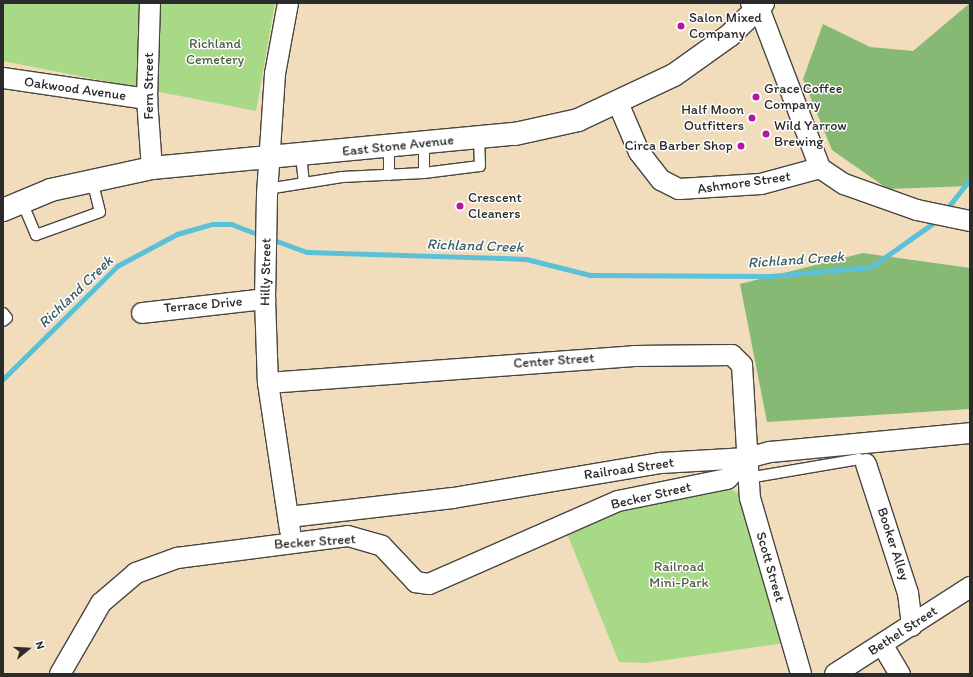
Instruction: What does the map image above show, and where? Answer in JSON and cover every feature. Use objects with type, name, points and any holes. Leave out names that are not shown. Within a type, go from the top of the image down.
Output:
[{"type":"highway","name":"East Stone Avenue","points":[[13,206],[92,179],[152,168],[302,156],[479,138],[541,130],[618,103],[701,58],[758,5]]},
{"type":"street","name":"Fern Street","points":[[150,3],[147,99],[152,168]]},
{"type":"street","name":"Hilly Street","points":[[288,3],[279,38],[269,159],[265,299],[268,383],[292,542]]},
{"type":"street","points":[[758,5],[820,168],[844,184],[917,210],[962,220]]},
{"type":"street","name":"Oakwood Avenue","points":[[3,78],[147,99]]},
{"type":"street","name":"Ashmore Street","points":[[618,103],[639,152],[661,180],[679,189],[761,184],[820,168]]},
{"type":"street","name":"Terrace Drive","points":[[142,313],[265,299]]},
{"type":"street","name":"Center Street","points":[[268,383],[618,357],[732,355],[742,364],[749,442],[747,458]]},
{"type":"street","name":"Railroad Street","points":[[288,517],[453,498],[661,463],[747,458],[770,452],[970,433]]},
{"type":"street","name":"Scott Street","points":[[747,458],[748,478],[801,674]]},
{"type":"street","name":"Becker Street","points":[[60,674],[101,603],[136,573],[177,558],[348,536],[366,539],[393,554],[416,582],[429,584],[618,501],[727,479],[747,458]]},
{"type":"street","name":"Booker Alley","points":[[866,464],[908,593],[912,626]]},
{"type":"street","name":"Bethel Street","points":[[836,674],[883,646],[970,587]]},
{"type":"street","points":[[883,646],[900,674]]},
{"type":"lane","points":[[267,189],[304,183],[424,173],[480,166],[479,138]]},
{"type":"lane","points":[[424,143],[424,173]]},
{"type":"lane","points":[[389,147],[389,175]]},
{"type":"lane","points":[[302,156],[304,183]]},
{"type":"lane","points":[[13,206],[36,235],[100,212],[92,179]]},
{"type":"lane","points":[[3,313],[7,318],[3,321]]},
{"type":"lane","points":[[748,478],[859,459],[866,464]]},
{"type":"green space","name":"Richland Cemetery","points":[[3,3],[275,3],[256,111],[3,61]]},
{"type":"green space","points":[[970,3],[970,186],[888,189],[832,150],[803,79],[823,24],[870,47],[913,51]]},
{"type":"green space","points":[[863,253],[970,268],[970,409],[767,422],[740,284]]},
{"type":"green space","name":"Railroad Mini-Park","points":[[726,486],[739,494],[746,510],[785,643],[645,663],[619,662],[564,526]]},
{"type":"waterway","name":"Richland Creek","points":[[945,211],[970,179]]},
{"type":"waterway","name":"Richland Creek","points":[[271,239],[307,252],[526,259],[590,275],[771,276],[871,267],[939,219]]},
{"type":"waterway","name":"Richland Creek","points":[[3,379],[117,266],[177,234],[212,224],[231,224],[262,236]]},
{"type":"place","name":"Salon Mixed Company","points":[[681,26]]},
{"type":"place","name":"Grace Coffee Company","points":[[756,97]]},
{"type":"place","name":"Half Moon Outfitters","points":[[752,118]]},
{"type":"place","name":"Wild Yarrow Brewing","points":[[766,134]]},
{"type":"place","name":"Circa Barber Shop","points":[[741,146]]},
{"type":"place","name":"Crescent Cleaners","points":[[460,206]]}]
